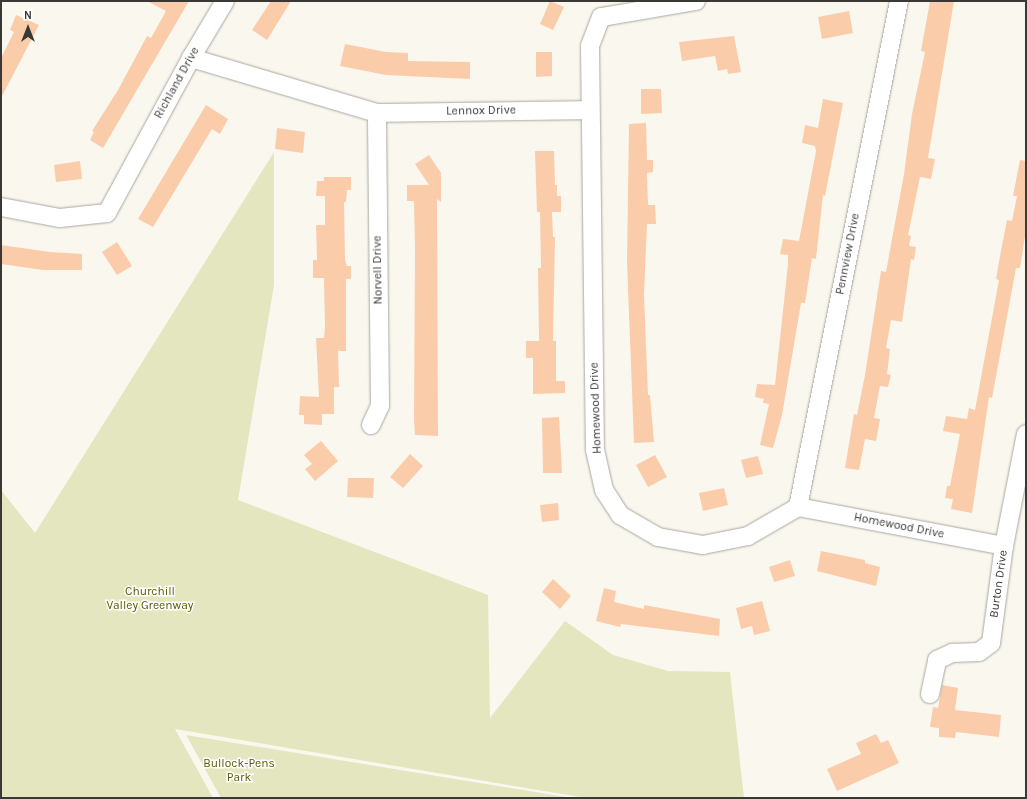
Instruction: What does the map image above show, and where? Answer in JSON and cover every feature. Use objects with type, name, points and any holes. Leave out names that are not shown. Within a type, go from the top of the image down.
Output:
[{"type":"street","name":"Richland Drive","points":[[1,207],[60,218],[107,213],[191,58],[225,1]]},
{"type":"street","points":[[589,110],[590,46],[601,17],[696,1]]},
{"type":"street","name":"Pennview Drive","points":[[798,507],[899,1]]},
{"type":"street","name":"Lennox Drive","points":[[191,58],[377,113],[589,110]]},
{"type":"street","name":"Homewood Drive","points":[[589,110],[596,450],[604,490],[620,515],[658,537],[703,545],[748,536],[798,507],[1004,546]]},
{"type":"street","name":"Norvell Drive","points":[[371,425],[380,406],[377,113]]},
{"type":"street","name":"Burton Drive","points":[[930,694],[937,660],[952,653],[979,652],[991,643],[1004,546],[1026,434]]},
{"type":"green space","name":"Churchill Valley Greenway","points":[[274,152],[274,285],[238,500],[488,595],[490,718],[565,621],[613,655],[668,671],[730,672],[744,798],[586,798],[175,729],[213,798],[1,798],[1,490],[35,533]]},
{"type":"green space","name":"Bullock-Pens Park","points":[[186,735],[572,798],[221,798]]},
{"type":"building","points":[[147,1],[189,1],[103,148],[90,140],[94,132],[92,131],[118,90],[147,36],[151,38],[166,11]]},
{"type":"building","points":[[271,1],[291,1],[267,40],[252,30]]},
{"type":"building","points":[[550,1],[564,7],[553,30],[540,24]]},
{"type":"building","points":[[930,1],[954,1],[928,158],[935,159],[931,179],[920,177],[908,235],[911,236],[909,246],[916,247],[914,260],[911,259],[902,322],[891,320],[886,348],[890,349],[887,374],[891,375],[888,387],[880,386],[874,418],[880,419],[876,441],[865,439],[859,470],[845,468],[854,414],[857,415],[865,375],[881,271],[886,272],[904,174],[912,114],[925,52],[921,51]]},
{"type":"building","points":[[849,11],[853,33],[822,39],[818,17]]},
{"type":"building","points":[[16,15],[39,25],[1,98],[1,58],[14,32],[10,30]]},
{"type":"building","points":[[734,36],[741,72],[728,74],[727,69],[718,71],[715,56],[682,61],[679,42]]},
{"type":"building","points":[[345,44],[386,52],[408,53],[408,61],[470,62],[470,79],[386,75],[340,66]]},
{"type":"building","points":[[536,52],[552,52],[552,76],[536,77]]},
{"type":"building","points":[[641,89],[661,89],[662,113],[641,114]]},
{"type":"building","points":[[823,99],[843,103],[825,196],[823,195],[816,259],[812,258],[805,303],[801,303],[782,415],[773,448],[760,445],[769,404],[763,403],[764,399],[755,397],[757,384],[775,385],[788,264],[788,255],[780,254],[783,239],[799,241],[816,151],[815,146],[802,143],[805,125],[818,128]]},
{"type":"building","points":[[206,105],[228,119],[220,134],[212,129],[153,227],[138,219]]},
{"type":"building","points":[[646,123],[647,160],[653,160],[653,172],[647,173],[648,205],[655,205],[656,224],[647,224],[644,295],[648,395],[650,395],[654,442],[634,443],[627,262],[629,124]]},
{"type":"building","points":[[277,128],[305,132],[303,153],[275,149]]},
{"type":"building","points":[[535,151],[554,151],[555,185],[557,185],[557,196],[561,196],[561,212],[552,212],[553,237],[555,237],[553,341],[556,341],[556,381],[565,381],[565,393],[533,394],[533,358],[526,358],[526,341],[539,341],[538,268],[541,268],[540,212],[537,212]]},
{"type":"building","points":[[429,155],[441,173],[441,202],[437,199],[438,436],[415,435],[414,420],[414,201],[407,201],[407,185],[429,185],[415,164]]},
{"type":"building","points":[[1020,160],[1026,161],[1026,230],[1020,268],[1016,268],[992,398],[989,397],[972,513],[951,509],[953,499],[945,498],[947,486],[950,486],[960,434],[943,431],[946,416],[967,419],[969,408],[975,410],[999,280],[996,279],[1007,220],[1012,221],[1017,196],[1013,196]]},
{"type":"building","points":[[80,161],[82,179],[56,182],[54,165]]},
{"type":"building","points":[[324,177],[351,177],[351,190],[347,190],[346,202],[344,202],[345,260],[347,266],[351,266],[351,279],[346,279],[346,351],[338,351],[339,387],[334,387],[334,414],[322,414],[322,425],[304,424],[304,415],[299,415],[300,396],[319,397],[316,338],[324,338],[324,278],[313,278],[313,260],[317,260],[316,225],[325,225],[325,196],[316,196],[317,181],[324,181]]},
{"type":"building","points":[[117,242],[132,266],[117,275],[102,252]]},
{"type":"building","points":[[1,245],[50,252],[82,254],[82,270],[43,270],[1,264]]},
{"type":"building","points":[[559,417],[562,473],[543,473],[542,418]]},
{"type":"building","points":[[321,441],[338,461],[315,481],[305,469],[312,464],[304,455]]},
{"type":"building","points":[[410,454],[423,466],[403,488],[390,477]]},
{"type":"building","points":[[655,455],[667,477],[648,487],[636,465]]},
{"type":"building","points":[[758,456],[763,474],[746,478],[741,460]]},
{"type":"building","points":[[348,478],[374,478],[373,498],[347,497]]},
{"type":"building","points":[[724,488],[728,505],[703,511],[699,493]]},
{"type":"building","points":[[558,503],[559,520],[542,522],[540,505]]},
{"type":"building","points":[[821,551],[865,560],[865,563],[880,567],[876,586],[817,571]]},
{"type":"building","points":[[790,560],[795,576],[774,582],[769,567]]},
{"type":"building","points":[[553,579],[571,596],[560,609],[542,592]]},
{"type":"building","points":[[604,588],[616,591],[614,602],[644,609],[644,605],[720,619],[719,636],[621,624],[620,627],[596,621]]},
{"type":"building","points":[[762,601],[770,631],[754,635],[752,626],[741,629],[736,608]]},
{"type":"building","points":[[942,685],[958,688],[955,710],[1001,715],[999,737],[956,732],[955,738],[939,737],[939,728],[930,727],[933,707],[938,708]]},
{"type":"building","points":[[876,734],[881,743],[888,740],[899,763],[837,791],[827,769],[861,754],[856,743]]}]
